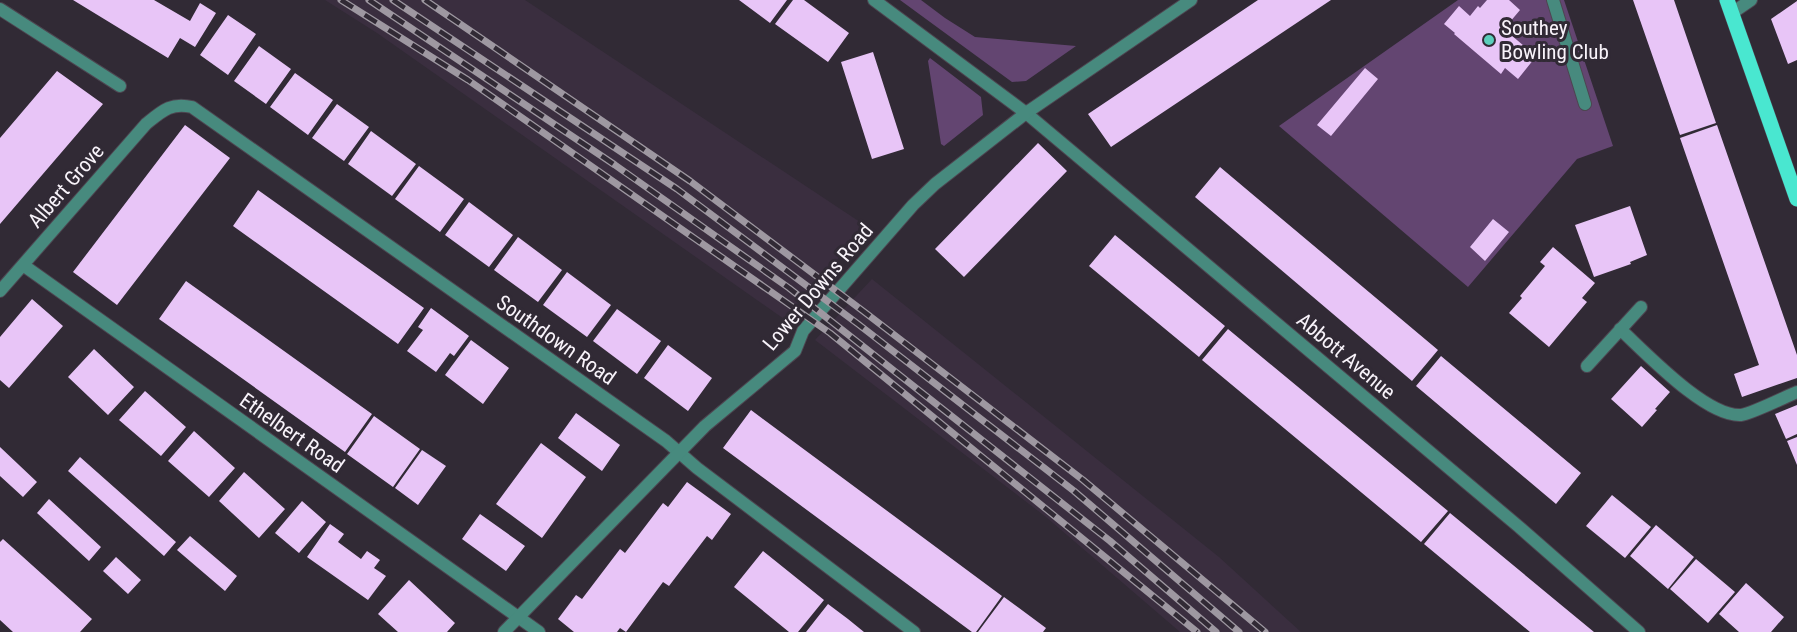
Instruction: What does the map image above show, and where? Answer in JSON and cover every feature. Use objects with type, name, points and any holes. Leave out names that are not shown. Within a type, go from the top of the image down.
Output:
[{"type":"main road","points":[[1729,6],[1797,199]]},
{"type":"street","name":"Abbott Avenue","points":[[874,0],[1026,113],[1518,526],[1639,632]]},
{"type":"street","name":"Lower Downs Road","points":[[504,632],[705,426],[795,351],[803,331],[913,205],[935,184],[1026,113],[1191,0]]},
{"type":"street","points":[[1553,0],[1585,104]]},
{"type":"street","points":[[1729,6],[1750,0]]},
{"type":"street","points":[[0,9],[120,86]]},
{"type":"street","name":"Southdown Road","points":[[164,109],[182,105],[192,107],[666,441],[697,468],[914,632]]},
{"type":"street","name":"Albert Grove","points":[[0,291],[146,124],[164,109]]},
{"type":"street","name":"Ethelbert Road","points":[[23,265],[539,632]]},
{"type":"street","points":[[1587,366],[1641,307]]},
{"type":"street","points":[[1620,330],[1681,385],[1700,400],[1718,409],[1742,415],[1797,392]]},
{"type":"shaded area","points":[[325,0],[525,0],[863,224],[843,253],[784,319],[377,33]]},
{"type":"shaded area","points":[[900,0],[921,0],[975,37],[1076,46],[1026,81],[1012,82]]},
{"type":"shaded area","points":[[1458,0],[1564,0],[1613,146],[1577,159],[1468,287],[1279,126]]},
{"type":"shaded area","points":[[930,58],[981,97],[983,115],[944,146],[941,144],[928,61]]},
{"type":"shaded area","points":[[872,279],[1219,557],[1301,632],[1180,632],[1046,517],[815,340]]},
{"type":"building","points":[[73,0],[154,0],[190,21],[200,3],[216,13],[195,47],[180,38],[168,58]]},
{"type":"building","points":[[739,0],[787,0],[770,23]]},
{"type":"building","points":[[793,0],[804,0],[849,33],[828,62],[775,24]]},
{"type":"building","points":[[1258,0],[1331,0],[1111,147],[1088,114]]},
{"type":"building","name":"Southey Bowling Club","points":[[1487,0],[1509,0],[1520,10],[1504,29],[1524,46],[1522,48],[1534,59],[1518,79],[1505,68],[1501,74],[1444,24],[1459,6],[1470,16]]},
{"type":"building","points":[[1633,0],[1674,0],[1716,123],[1680,135]]},
{"type":"building","points":[[1797,1],[1797,60],[1788,64],[1771,19]]},
{"type":"building","points":[[228,15],[256,34],[228,75],[200,55]]},
{"type":"building","points":[[259,46],[291,69],[266,104],[234,81]]},
{"type":"building","points":[[873,52],[904,149],[872,159],[841,62]]},
{"type":"building","points":[[1365,68],[1378,79],[1331,136],[1317,125]]},
{"type":"building","points":[[57,71],[103,104],[0,224],[0,138]]},
{"type":"building","points":[[295,73],[333,100],[308,135],[270,107]]},
{"type":"building","points":[[337,104],[369,127],[344,161],[312,138]]},
{"type":"building","points":[[185,125],[230,158],[117,305],[73,272]]},
{"type":"building","points":[[1717,125],[1797,355],[1797,378],[1742,397],[1734,374],[1759,365],[1680,138]]},
{"type":"building","points":[[371,131],[416,164],[392,196],[348,164]]},
{"type":"building","points":[[1038,143],[1067,171],[964,277],[935,249]]},
{"type":"building","points":[[419,166],[464,199],[440,232],[395,199]]},
{"type":"building","points":[[1220,167],[1438,350],[1412,381],[1195,197]]},
{"type":"building","points":[[258,190],[424,308],[398,344],[233,226]]},
{"type":"building","points":[[469,202],[513,235],[489,267],[445,235]]},
{"type":"building","points":[[1630,206],[1647,255],[1630,262],[1631,264],[1594,277],[1575,225]]},
{"type":"building","points":[[1493,219],[1509,232],[1485,261],[1470,247]]},
{"type":"building","points":[[1115,235],[1225,326],[1199,357],[1089,266]]},
{"type":"building","points":[[518,237],[562,270],[538,302],[494,270]]},
{"type":"building","points":[[1553,247],[1595,283],[1582,298],[1587,302],[1549,347],[1509,313],[1545,266],[1540,262]]},
{"type":"building","points":[[567,272],[611,305],[587,337],[543,305]]},
{"type":"building","points":[[186,281],[372,414],[345,452],[159,319]]},
{"type":"building","points":[[32,299],[63,326],[9,388],[0,380],[0,337]]},
{"type":"building","points":[[431,308],[469,336],[454,356],[450,353],[436,372],[407,351],[423,330],[418,327]]},
{"type":"building","points":[[617,309],[661,341],[637,374],[593,341]]},
{"type":"building","points":[[1228,329],[1448,511],[1421,542],[1202,360]]},
{"type":"building","points":[[471,340],[509,368],[483,404],[445,375]]},
{"type":"building","points":[[668,345],[712,378],[688,411],[644,378]]},
{"type":"building","points":[[94,349],[134,387],[108,415],[68,377]]},
{"type":"building","points":[[1441,356],[1581,473],[1556,504],[1416,386]]},
{"type":"building","points":[[1641,366],[1670,392],[1642,427],[1611,399]]},
{"type":"building","points":[[145,391],[186,427],[161,456],[119,420]]},
{"type":"building","points":[[1797,405],[1797,434],[1786,439],[1775,414]]},
{"type":"building","points":[[751,410],[1002,596],[976,632],[972,632],[723,448]]},
{"type":"building","points":[[576,413],[620,445],[602,471],[558,438]]},
{"type":"building","points":[[374,416],[420,449],[393,487],[347,454]]},
{"type":"building","points":[[194,431],[235,468],[209,497],[168,461]]},
{"type":"building","points":[[1797,437],[1797,465],[1787,441]]},
{"type":"building","points":[[541,443],[586,477],[542,538],[496,504]]},
{"type":"building","points":[[0,447],[37,482],[23,497],[0,476]]},
{"type":"building","points":[[422,450],[446,466],[418,505],[395,488]]},
{"type":"building","points":[[80,457],[176,542],[164,556],[68,471]]},
{"type":"building","points":[[244,472],[285,509],[259,538],[219,501]]},
{"type":"building","points":[[687,482],[731,514],[712,540],[707,536],[669,586],[663,582],[626,632],[620,628],[617,632],[574,632],[558,619],[576,595],[582,599],[620,549],[625,553],[663,503],[668,507]]},
{"type":"building","points":[[1612,495],[1651,527],[1625,558],[1586,526]]},
{"type":"building","points":[[49,499],[101,547],[89,561],[37,513]]},
{"type":"building","points":[[302,501],[326,522],[299,553],[275,533]]},
{"type":"building","points":[[1450,513],[1594,632],[1530,632],[1424,544]]},
{"type":"building","points":[[480,514],[525,546],[506,571],[462,539]]},
{"type":"building","points":[[330,524],[344,534],[338,542],[361,559],[367,551],[380,560],[374,568],[386,576],[368,600],[307,557]]},
{"type":"building","points":[[1656,525],[1694,557],[1668,589],[1630,556]]},
{"type":"building","points":[[190,536],[237,576],[225,591],[177,550]]},
{"type":"building","points":[[3,539],[92,619],[80,632],[13,632],[0,620],[0,542]]},
{"type":"building","points":[[763,551],[824,600],[798,632],[789,632],[734,587]]},
{"type":"building","points":[[116,557],[141,580],[128,594],[103,571]]},
{"type":"building","points":[[1696,559],[1735,592],[1708,623],[1670,589]]},
{"type":"building","points":[[409,580],[455,623],[447,632],[398,632],[378,614]]},
{"type":"building","points":[[1746,583],[1784,617],[1771,632],[1739,632],[1719,614]]},
{"type":"building","points":[[1004,597],[1046,628],[1043,632],[978,632]]},
{"type":"building","points":[[828,604],[848,619],[864,632],[806,632]]},
{"type":"railway","points":[[341,0],[468,80],[830,333],[1197,632]]},
{"type":"railway","points":[[369,0],[615,165],[789,288],[1110,541],[1216,632]]},
{"type":"railway","points":[[393,0],[677,189],[858,324],[1074,491],[1239,632]]},
{"type":"railway","points":[[425,0],[690,181],[867,314],[1083,480],[1265,632]]},
{"type":"place","name":"Southey Bowling Club","points":[[1489,40]]}]
